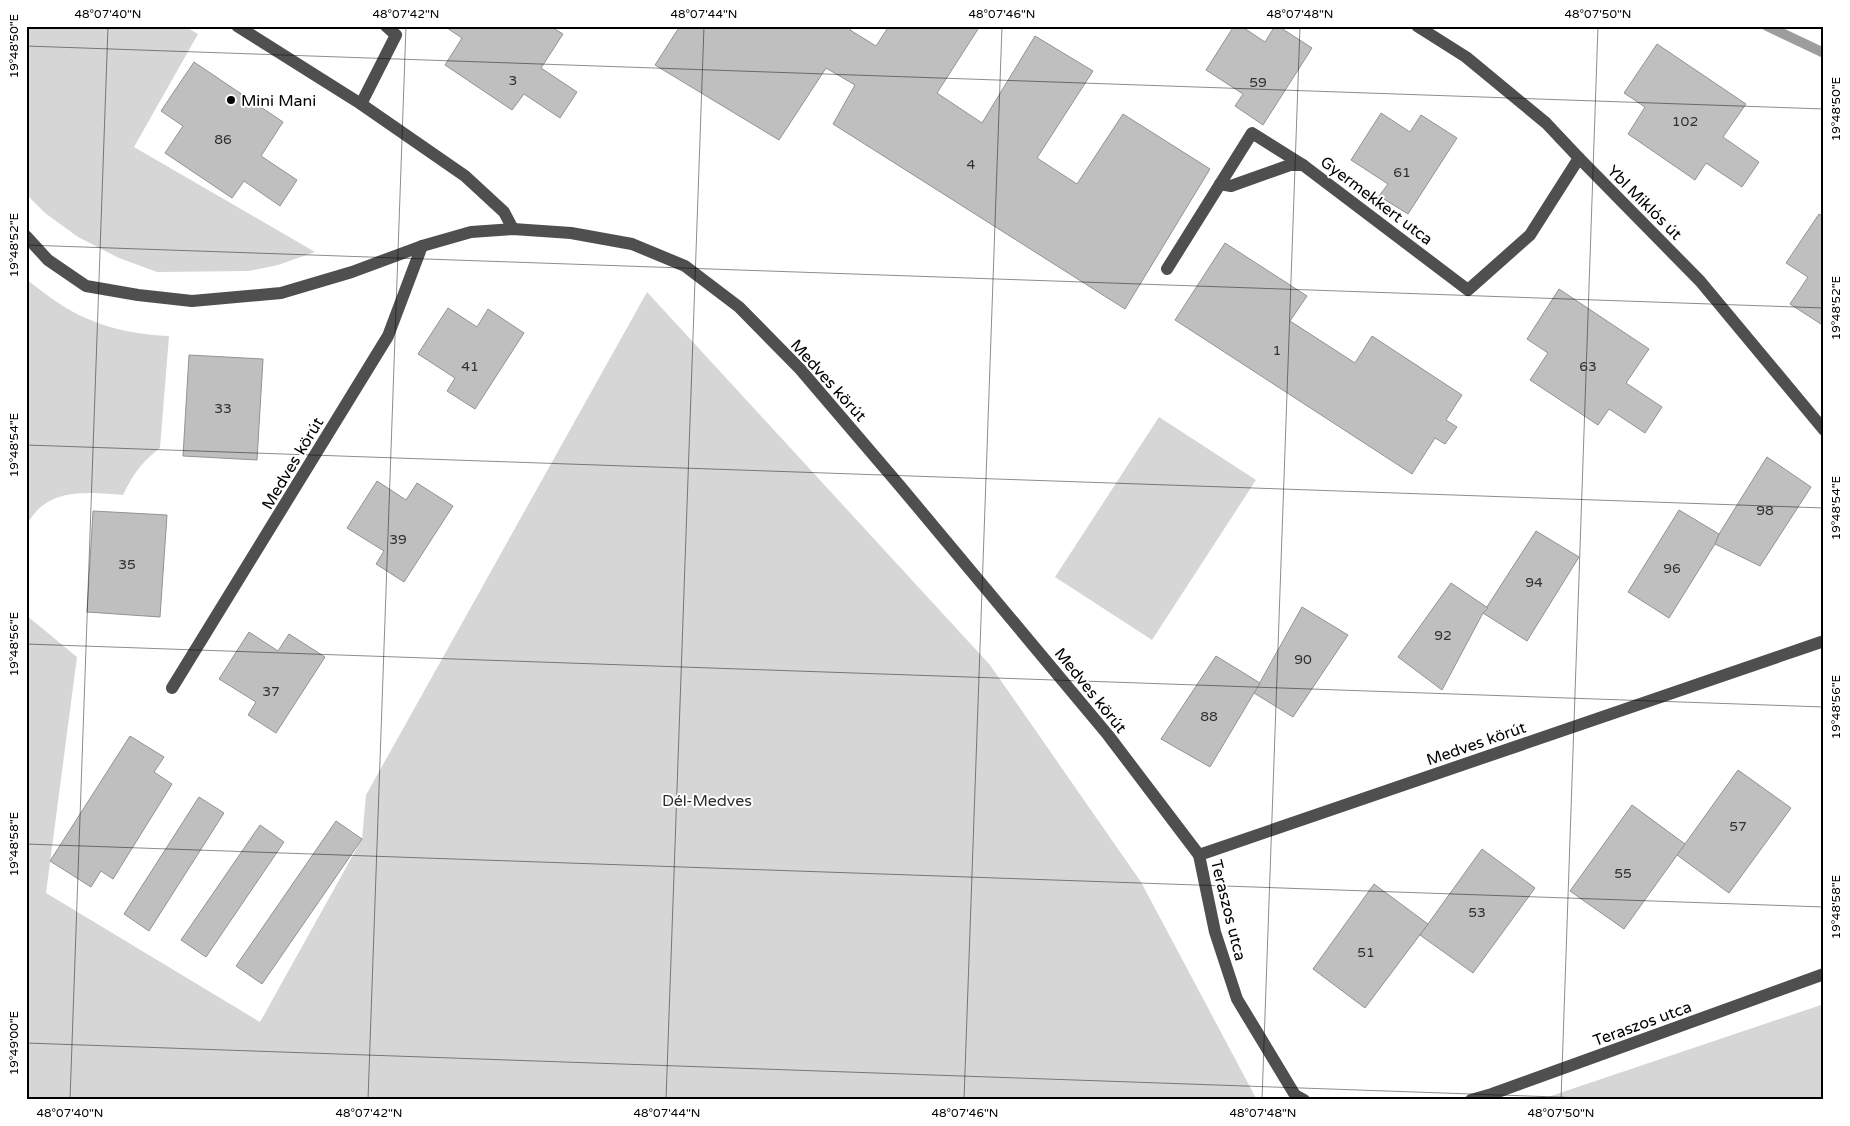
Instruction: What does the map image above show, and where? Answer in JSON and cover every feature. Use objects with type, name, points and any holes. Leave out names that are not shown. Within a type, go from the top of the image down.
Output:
[{"type":"street","points":[[237,26],[361,104],[465,176],[504,212],[514,229]]},
{"type":"street","points":[[361,104],[396,36],[386,26]]},
{"type":"street","name":"Ybl Miklós út","points":[[1417,26],[1466,57],[1546,123],[1700,281],[1824,430]]},
{"type":"street","name":"Gyermekkert utca","points":[[1166,269],[1252,133],[1303,165],[1468,290],[1530,235],[1579,158]]},
{"type":"street","points":[[1220,184],[1231,186],[1290,165],[1303,165]]},
{"type":"street","name":"Medves körút","points":[[26,236],[48,260],[86,286],[138,295],[192,301],[281,293],[352,272],[422,246],[471,232],[514,229],[571,233],[632,244],[686,266],[739,307],[800,369],[1108,735],[1199,855],[1824,640]]},
{"type":"street","name":"Medves körút","points":[[172,688],[388,336],[422,246]]},
{"type":"street","name":"Teraszos utca","points":[[1199,855],[1215,932],[1237,998],[1295,1095],[1304,1100]]},
{"type":"street","name":"Teraszos utca","points":[[1471,1100],[1824,974]]},
{"type":"green space","points":[[26,26],[184,26],[198,34],[134,147],[315,252],[278,265],[249,271],[157,272],[119,258],[78,237],[45,213],[26,194]]},
{"type":"green space","points":[[26,279],[64,307],[80,316],[128,331],[169,336],[160,448],[138,469],[123,495],[81,493],[60,497],[40,508],[26,524]]},
{"type":"green space","name":"Dél-Medves","points":[[647,292],[990,665],[1141,882],[1257,1100],[26,1100],[26,615],[77,657],[46,893],[260,1022],[362,839],[366,795]]},
{"type":"green space","points":[[1159,417],[1256,480],[1152,640],[1055,577]]},
{"type":"green space","points":[[1824,1004],[1824,1100],[1539,1100]]},
{"type":"building","points":[[444,26],[550,26],[563,34],[541,68],[577,92],[560,118],[524,94],[512,110],[445,65],[462,38]]},
{"type":"building","points":[[680,26],[853,26],[850,30],[876,46],[889,26],[980,26],[937,93],[982,123],[1035,36],[1093,71],[1037,158],[1077,184],[1123,114],[1210,169],[1125,309],[833,124],[855,85],[826,68],[779,140],[655,65]]},
{"type":"building","points":[[1234,26],[1241,26],[1265,42],[1275,26],[1278,26],[1312,48],[1263,125],[1235,106],[1243,94],[1206,70]]},
{"type":"building","points":[[1657,44],[1746,104],[1723,137],[1759,162],[1742,187],[1706,163],[1695,180],[1628,134],[1645,107],[1624,93]]},
{"type":"building","points":[[194,62],[283,122],[261,156],[297,180],[280,206],[244,181],[232,198],[165,153],[183,126],[161,111]]},
{"type":"building","points":[[1381,113],[1410,132],[1421,115],[1457,138],[1408,214],[1379,196],[1388,184],[1351,160]]},
{"type":"building","points":[[1819,214],[1824,217],[1824,326],[1790,304],[1808,277],[1786,263]]},
{"type":"building","points":[[1225,243],[1307,296],[1290,321],[1355,363],[1372,336],[1462,395],[1446,420],[1457,427],[1445,444],[1435,438],[1412,474],[1175,320]]},
{"type":"building","points":[[1559,289],[1649,349],[1626,383],[1662,407],[1645,433],[1609,409],[1598,425],[1530,380],[1548,353],[1527,339]]},
{"type":"building","points":[[448,308],[477,327],[488,309],[524,333],[475,409],[447,391],[455,378],[418,354]]},
{"type":"building","points":[[189,355],[263,359],[257,460],[183,456]]},
{"type":"building","points":[[1767,457],[1811,487],[1760,566],[1715,544],[1719,534]]},
{"type":"building","points":[[377,481],[406,500],[417,483],[453,506],[404,582],[376,564],[384,551],[347,528]]},
{"type":"building","points":[[1679,510],[1719,534],[1715,544],[1669,618],[1628,592]]},
{"type":"building","points":[[93,511],[167,515],[160,617],[87,612]]},
{"type":"building","points":[[1536,531],[1579,557],[1527,641],[1483,613]]},
{"type":"building","points":[[1451,583],[1488,608],[1483,613],[1442,690],[1398,657]]},
{"type":"building","points":[[1302,607],[1348,635],[1293,717],[1254,693]]},
{"type":"building","points":[[249,632],[278,651],[289,634],[325,657],[276,733],[248,715],[256,702],[219,679]]},
{"type":"building","points":[[1216,656],[1260,683],[1210,767],[1161,739]]},
{"type":"building","points":[[130,736],[164,757],[154,772],[172,784],[113,879],[101,871],[91,887],[50,861]]},
{"type":"building","points":[[1738,770],[1791,808],[1729,893],[1677,855]]},
{"type":"building","points":[[199,797],[224,813],[149,931],[124,914]]},
{"type":"building","points":[[1632,805],[1685,844],[1624,929],[1570,891]]},
{"type":"building","points":[[336,821],[362,839],[262,984],[236,966]]},
{"type":"building","points":[[260,825],[284,842],[206,957],[181,940]]},
{"type":"building","points":[[1482,849],[1535,888],[1473,973],[1420,935]]},
{"type":"building","points":[[1374,884],[1428,924],[1365,1008],[1313,969]]},
{"type":"waterway","points":[[1767,26],[1824,53]]},
{"type":"place","name":"Mini Mani","points":[[231,100]]}]
